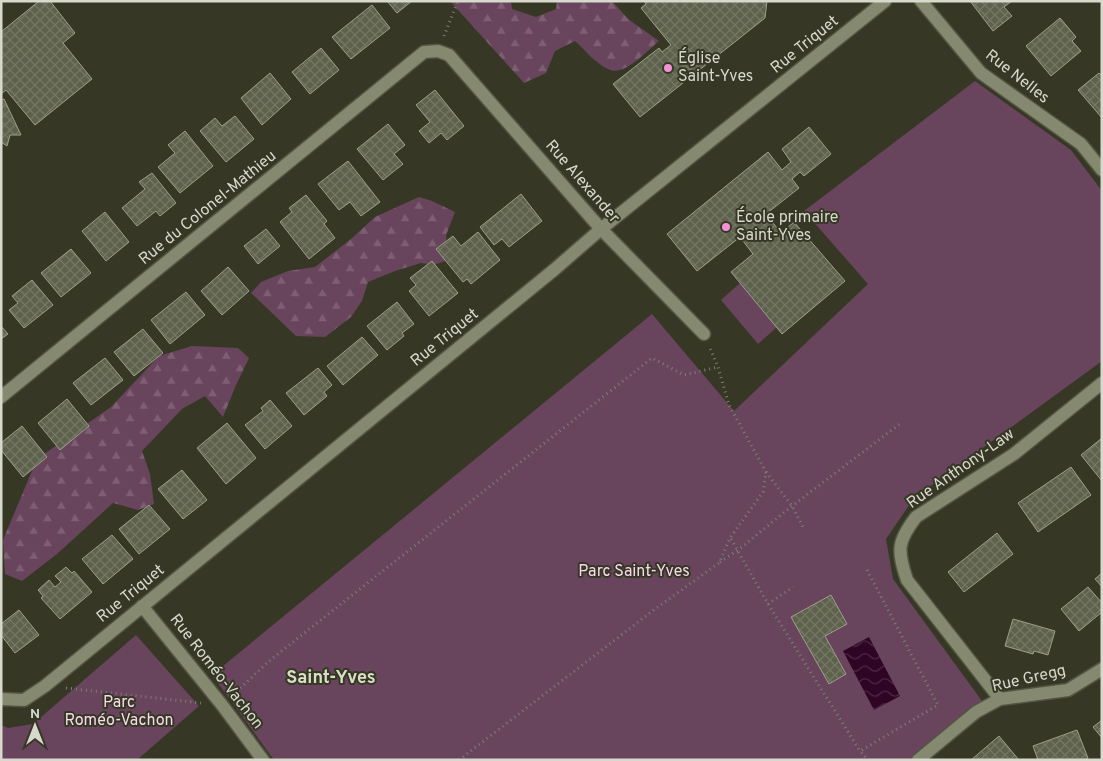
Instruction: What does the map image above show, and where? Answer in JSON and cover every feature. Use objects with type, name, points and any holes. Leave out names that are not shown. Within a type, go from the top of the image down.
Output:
[{"type":"street","name":"Rue Triquet","points":[[1,699],[24,700],[45,686],[556,269],[601,229],[885,1]]},
{"type":"street","name":"Rue Nelles","points":[[921,1],[981,74],[1081,144],[1102,170]]},
{"type":"street","name":"Rue Alexander","points":[[438,51],[449,55],[601,229],[704,334]]},
{"type":"street","name":"Rue du Colonel-Mathieu","points":[[1,397],[424,52],[438,51]]},
{"type":"street","name":"Rue Anthony-Law","points":[[1000,699],[907,580],[899,548],[904,532],[916,517],[1014,454],[1102,383]]},
{"type":"street","name":"Rue Roméo-Vachon","points":[[142,606],[222,705],[263,760]]},
{"type":"street","name":"Rue Gregg","points":[[918,760],[976,712],[1000,699],[1068,690],[1102,669]]},
{"type":"path","points":[[438,51],[458,1]]},
{"type":"path","points":[[704,334],[718,367],[729,405],[766,472],[792,506],[804,528]]},
{"type":"path","points":[[45,686],[222,705],[269,661],[652,358],[684,375],[718,367]]},
{"type":"path","points":[[459,760],[655,609],[738,550],[792,506],[901,423]]},
{"type":"path","points":[[719,562],[730,538],[763,492],[766,472]]},
{"type":"path","points":[[730,538],[768,604],[868,760]]},
{"type":"path","points":[[860,750],[938,705],[867,570]]},
{"type":"path","points":[[768,604],[793,587]]},
{"type":"green space","points":[[450,1],[511,1],[512,9],[536,17],[556,9],[557,1],[612,1],[628,19],[659,41],[635,62],[621,70],[614,71],[599,63],[575,41],[555,51],[546,73],[524,83]]},
{"type":"green space","name":"Parc Saint-Yves","points":[[975,81],[1071,150],[1102,191],[1102,361],[914,498],[886,539],[893,579],[982,701],[910,760],[274,760],[212,675],[652,314],[734,411],[868,284],[804,211]]},
{"type":"green space","points":[[419,197],[455,212],[446,235],[448,260],[434,265],[421,263],[368,282],[362,301],[351,317],[325,337],[296,336],[251,293],[261,282],[288,271],[315,267],[351,239],[375,217]]},
{"type":"green space","points":[[740,283],[777,327],[758,344],[721,300]]},
{"type":"green space","points":[[192,346],[238,348],[249,358],[223,417],[205,396],[182,409],[142,451],[150,474],[154,504],[138,510],[113,503],[57,554],[22,581],[5,574],[3,540],[37,459],[111,407],[159,356]]},
{"type":"green space","name":"Parc Roméo-Vachon","points":[[136,635],[199,706],[137,760],[1,760],[1,725],[8,728],[33,724]]},
{"type":"water","points":[[869,637],[900,696],[874,710],[843,651]]},
{"type":"building","points":[[39,1],[50,1],[75,33],[63,43],[92,79],[35,125],[6,90],[1,94],[1,32]]},
{"type":"building","points":[[387,1],[412,1],[397,13]]},
{"type":"building","name":"Église Saint-Yves","points":[[644,1],[767,1],[765,18],[640,117],[613,84],[659,48],[662,52],[671,45],[641,8],[646,4]]},
{"type":"building","points":[[970,1],[1012,1],[1004,7],[1012,16],[993,31]]},
{"type":"building","points":[[372,5],[390,28],[351,59],[332,37]]},
{"type":"building","points":[[1060,18],[1076,37],[1072,41],[1081,51],[1051,76],[1026,46]]},
{"type":"building","points":[[321,48],[339,70],[310,94],[292,72]]},
{"type":"building","points":[[270,73],[291,99],[262,125],[241,98]]},
{"type":"building","points":[[1099,73],[1102,76],[1102,118],[1078,90]]},
{"type":"building","points":[[435,90],[464,126],[447,140],[441,133],[429,143],[419,131],[430,122],[416,105]]},
{"type":"building","points":[[4,99],[21,135],[10,135],[7,146],[1,142],[1,100]]},
{"type":"building","points":[[235,116],[254,139],[226,162],[200,131],[215,118],[222,126]]},
{"type":"building","points":[[388,124],[405,145],[394,154],[403,164],[383,180],[357,149]]},
{"type":"building","name":"École primaire Saint-Yves","points":[[809,127],[831,154],[804,176],[800,172],[792,179],[799,188],[766,214],[781,233],[794,222],[845,281],[782,334],[731,272],[753,254],[740,237],[697,271],[667,234],[768,152],[782,170],[791,162],[782,149]]},
{"type":"building","points":[[185,131],[213,166],[180,193],[158,167],[175,153],[168,145]]},
{"type":"building","points":[[348,161],[380,202],[361,216],[350,202],[339,210],[318,184]]},
{"type":"building","points":[[152,173],[176,203],[160,216],[156,211],[137,226],[122,208],[145,189],[139,182]]},
{"type":"building","points":[[521,194],[542,221],[509,247],[502,239],[494,245],[480,227]]},
{"type":"building","points":[[306,195],[327,221],[324,224],[335,238],[309,259],[280,222],[292,212],[289,208]]},
{"type":"building","points":[[105,212],[129,242],[106,261],[82,231]]},
{"type":"building","points":[[266,229],[280,246],[258,264],[244,246]]},
{"type":"building","points":[[478,232],[500,260],[471,284],[467,279],[463,282],[436,249],[453,236],[461,246]]},
{"type":"building","points":[[71,249],[91,273],[61,297],[41,273]]},
{"type":"building","points":[[432,261],[458,293],[429,316],[409,291],[416,285],[410,278]]},
{"type":"building","points":[[228,267],[249,291],[222,315],[201,291]]},
{"type":"building","points":[[32,280],[53,305],[24,328],[9,310],[18,303],[12,296]]},
{"type":"building","points":[[186,292],[205,315],[170,344],[151,320]]},
{"type":"building","points":[[397,302],[414,324],[402,333],[404,336],[387,350],[367,326]]},
{"type":"building","points":[[1,326],[8,334],[1,339]]},
{"type":"building","points":[[143,329],[163,353],[134,376],[114,352]]},
{"type":"building","points":[[362,337],[378,355],[343,385],[327,366]]},
{"type":"building","points":[[105,358],[123,380],[91,405],[73,383]]},
{"type":"building","points":[[318,368],[332,385],[324,392],[327,396],[304,415],[286,393]]},
{"type":"building","points":[[67,399],[89,426],[60,450],[38,423]]},
{"type":"building","points":[[270,400],[292,426],[265,449],[245,425],[263,411],[261,408]]},
{"type":"building","points":[[227,423],[256,458],[226,484],[197,448]]},
{"type":"building","points":[[22,426],[47,457],[23,477],[1,450],[1,443]]},
{"type":"building","points":[[1102,438],[1102,481],[1081,455]]},
{"type":"building","points":[[1071,467],[1091,495],[1038,532],[1018,503]]},
{"type":"building","points":[[182,470],[207,500],[183,519],[158,489]]},
{"type":"building","points":[[149,505],[170,529],[139,554],[119,529]]},
{"type":"building","points":[[997,533],[1013,554],[964,592],[948,572]]},
{"type":"building","points":[[112,535],[133,559],[103,584],[82,559]]},
{"type":"building","points":[[66,567],[72,573],[74,571],[92,592],[60,619],[41,598],[43,596],[38,590],[49,580],[55,587],[61,582],[55,576]]},
{"type":"building","points":[[1102,573],[1102,587],[1095,579]]},
{"type":"building","points":[[1088,587],[1102,603],[1102,612],[1079,631],[1061,609]]},
{"type":"building","points":[[831,595],[847,624],[825,636],[846,674],[829,684],[791,617]]},
{"type":"building","points":[[19,610],[39,635],[15,653],[1,635],[1,624]]},
{"type":"building","points":[[1013,619],[1055,631],[1048,655],[1034,651],[1033,654],[1005,646]]},
{"type":"building","points":[[1102,720],[1102,738],[1093,727]]},
{"type":"building","points":[[1077,730],[1088,758],[1082,760],[1038,760],[1033,746]]},
{"type":"building","points":[[999,736],[1019,760],[971,760]]},
{"type":"place","name":"Église Saint-Yves","points":[[668,68]]},
{"type":"place","name":"École primaire Saint-Yves","points":[[726,227]]},
{"type":"district","name":"Saint-Yves","points":[[331,678]]}]
